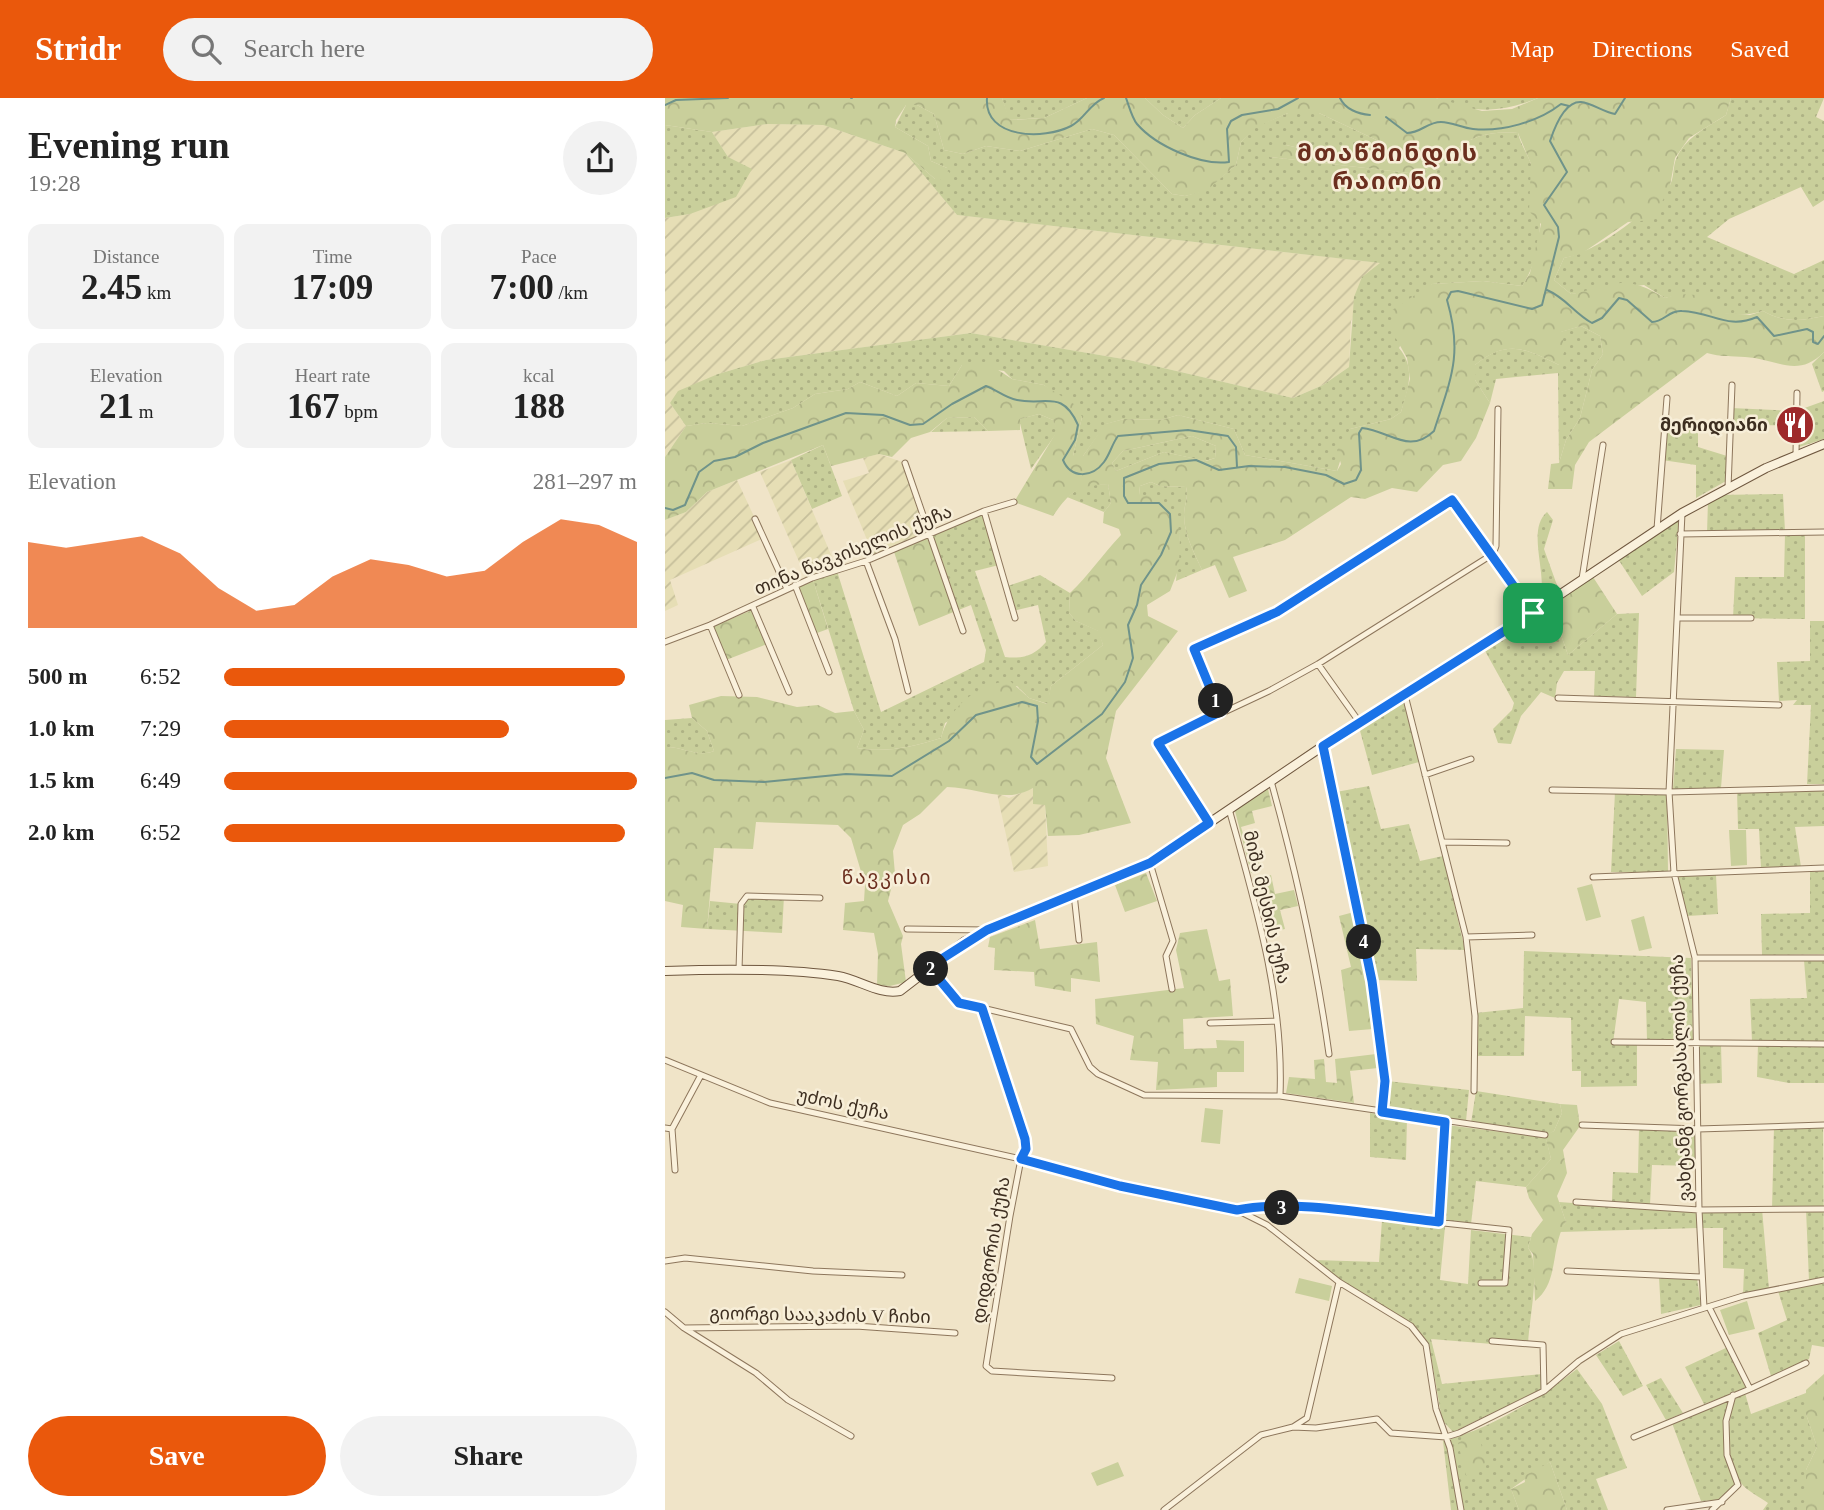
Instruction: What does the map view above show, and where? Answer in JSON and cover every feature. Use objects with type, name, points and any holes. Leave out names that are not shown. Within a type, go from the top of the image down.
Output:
[{"type":"street","points":[[1728,488],[1732,385]]},
{"type":"street","points":[[1796,454],[1797,393]]},
{"type":"street","points":[[1657,529],[1667,398]]},
{"type":"street","points":[[1209,823],[1158,743],[1269,691],[1318,664],[1493,554],[1496,547],[1498,409]]},
{"type":"street","points":[[665,971],[739,970],[839,976],[890,993],[901,991],[929,967],[987,930],[1150,863],[1323,746],[1533,613],[1682,513],[1796,454],[1824,444]]},
{"type":"street","points":[[1582,579],[1603,445]]},
{"type":"street","points":[[905,463],[932,534],[963,631]]},
{"type":"street","points":[[1220,712],[1194,649],[1277,612],[1452,500],[1533,613]]},
{"type":"street","name":"თინა წავკისელის ქუჩა","points":[[665,642],[753,607],[795,585],[866,561],[984,511],[1014,502]]},
{"type":"street","points":[[984,511],[1015,618]]},
{"type":"street","name":"ვახტანგ გორგასალის ქუჩა","points":[[1682,513],[1669,792],[1674,873],[1695,958],[1701,1277],[1706,1307],[1750,1389]]},
{"type":"street","points":[[755,519],[787,589]]},
{"type":"street","points":[[1680,534],[1824,531]]},
{"type":"street","points":[[866,561],[895,639],[908,691]]},
{"type":"street","points":[[795,585],[829,672]]},
{"type":"street","points":[[753,607],[789,692]]},
{"type":"street","points":[[1677,618],[1751,618]]},
{"type":"street","points":[[710,625],[739,695]]},
{"type":"street","points":[[1318,664],[1360,723]]},
{"type":"street","points":[[1405,695],[1466,937],[1475,1016],[1473,1091]]},
{"type":"street","points":[[1558,698],[1674,704],[1779,705]]},
{"type":"street","points":[[1323,746],[1372,981],[1385,1081],[1382,1112]]},
{"type":"street","points":[[1425,775],[1471,760]]},
{"type":"street","points":[[1271,781],[1295,868],[1317,969],[1329,1054]]},
{"type":"street","points":[[1552,790],[1669,792],[1824,788]]},
{"type":"street","name":"მიშა მესხის ქუჩა","points":[[1229,808],[1271,968],[1277,1021],[1280,1096]]},
{"type":"street","points":[[1444,842],[1507,843]]},
{"type":"street","points":[[1150,863],[1173,941],[1166,956],[1172,989]]},
{"type":"street","points":[[1593,877],[1824,869]]},
{"type":"street","points":[[1074,894],[1079,940]]},
{"type":"street","points":[[739,970],[741,904],[747,897],[821,898]]},
{"type":"street","points":[[907,929],[987,930]]},
{"type":"street","points":[[1466,937],[1532,935]]},
{"type":"street","points":[[1695,958],[1824,958]]},
{"type":"street","points":[[929,967],[959,1003],[1071,1029],[1085,1059],[1098,1074],[1144,1095],[1280,1096],[1545,1135]]},
{"type":"street","name":"დიდგორის ქუჩა","points":[[982,1008],[1026,1149],[1021,1159],[986,1366],[992,1371],[1112,1378]]},
{"type":"street","points":[[1210,1023],[1277,1021]]},
{"type":"street","points":[[1614,1042],[1824,1044]]},
{"type":"street","name":"უძოს ქუჩა","points":[[665,1060],[769,1103],[1021,1159],[1120,1186],[1237,1210]]},
{"type":"street","points":[[675,1170],[669,1128],[701,1075]]},
{"type":"street","points":[[1439,1222],[1445,1122]]},
{"type":"street","points":[[1582,1125],[1698,1129],[1824,1125]]},
{"type":"street","points":[[1576,1202],[1699,1210],[1824,1209]]},
{"type":"street","points":[[1237,1210],[1253,1207],[1313,1209],[1510,1230],[1505,1283],[1481,1283]]},
{"type":"street","points":[[1237,1210],[1286,1237],[1313,1263],[1339,1282],[1411,1326],[1426,1345],[1436,1409],[1446,1437],[1461,1510]]},
{"type":"street","points":[[665,1261],[685,1258],[902,1275]]},
{"type":"street","points":[[1567,1270],[1701,1277]]},
{"type":"street","points":[[1164,1510],[1261,1435],[1293,1427],[1316,1428],[1377,1419],[1391,1433],[1446,1437],[1543,1391],[1589,1354],[1621,1334],[1769,1289],[1824,1280]]},
{"type":"street","points":[[1293,1427],[1307,1418],[1339,1282]]},
{"type":"street","points":[[665,1312],[684,1328],[756,1373],[787,1400],[851,1436]]},
{"type":"street","name":"გიორგი სააკაძის V ჩიხი","points":[[684,1328],[856,1326],[955,1333]]},
{"type":"street","points":[[1492,1341],[1543,1345],[1543,1391]]},
{"type":"street","points":[[1634,1437],[1806,1363]]},
{"type":"street","points":[[1712,1510],[1738,1483],[1727,1455],[1726,1421],[1733,1395]]},
{"type":"street","points":[[1667,1510],[1722,1502]]},
{"type":"shaded area","points":[[768,124],[823,125],[905,153],[957,215],[1381,263],[1351,321],[1349,367],[1323,385],[1293,398],[1129,360],[971,333],[766,360],[718,374],[670,403],[686,426],[665,457],[665,218],[690,214],[728,157],[712,132]]},
{"type":"shaded area","points":[[879,454],[905,463],[932,534],[874,557],[843,481],[869,473],[863,458]]},
{"type":"shaded area","points":[[791,460],[837,569],[807,580],[760,472]]},
{"type":"shaded area","points":[[737,480],[764,538],[670,580],[678,605],[665,611],[665,520],[686,512],[707,492]]},
{"type":"shaded area","points":[[1033,788],[1045,804],[1048,866],[1014,872],[997,793],[1009,798]]},
{"type":"green space","points":[[665,98],[1002,98],[1010,120],[1044,118],[1087,98],[1145,98],[1163,115],[1183,128],[1195,115],[1221,98],[1436,98],[1482,111],[1512,109],[1538,98],[1731,98],[1726,115],[1689,138],[1675,158],[1670,186],[1653,220],[1628,222],[1581,254],[1564,258],[1554,280],[1571,294],[1628,283],[1665,298],[1678,294],[1715,296],[1725,313],[1750,315],[1763,311],[1778,318],[1793,320],[1824,316],[1824,352],[1814,360],[1796,366],[1757,358],[1707,353],[1589,442],[1575,465],[1572,489],[1548,489],[1551,464],[1559,463],[1566,440],[1580,418],[1592,370],[1603,354],[1600,336],[1581,326],[1561,332],[1565,350],[1559,365],[1526,351],[1507,349],[1497,352],[1475,365],[1475,380],[1490,403],[1476,438],[1461,461],[1443,465],[1417,492],[1392,488],[1365,499],[1351,497],[1285,540],[1233,557],[1247,591],[1229,598],[1215,565],[1202,570],[1190,543],[1184,522],[1186,487],[1160,486],[1151,482],[1140,486],[1139,495],[1159,495],[1175,516],[1180,533],[1179,568],[1170,591],[1147,605],[1148,616],[1178,631],[1116,711],[1106,758],[1131,823],[1079,835],[1048,836],[1045,805],[1033,804],[1033,788],[1023,793],[1002,795],[947,787],[920,814],[903,825],[893,851],[895,874],[888,901],[903,936],[901,944],[906,982],[890,986],[877,985],[878,954],[874,933],[843,930],[845,903],[864,901],[865,885],[851,838],[838,825],[756,822],[753,849],[714,848],[707,929],[681,927],[683,905],[665,901],[665,747],[696,753],[714,751],[707,731],[692,718],[689,705],[721,696],[757,697],[797,707],[818,705],[835,713],[854,711],[864,730],[857,748],[879,750],[941,738],[958,707],[987,686],[1010,681],[1029,698],[1047,704],[1051,686],[1103,645],[1098,631],[1076,621],[1069,613],[1070,593],[1121,535],[1119,529],[1103,523],[1104,512],[1111,503],[1108,484],[1089,486],[1076,491],[1053,516],[1014,502],[1057,431],[1053,420],[1039,414],[1020,419],[1020,430],[988,431],[974,417],[947,418],[930,432],[911,438],[892,457],[879,454],[831,466],[823,445],[707,492],[686,512],[665,520],[665,457],[686,426],[707,423],[742,426],[793,408],[815,394],[848,389],[860,382],[897,396],[916,383],[949,386],[962,365],[986,362],[1012,379],[1044,385],[1077,406],[1082,417],[1073,456],[1083,456],[1105,424],[1124,419],[1161,420],[1178,415],[1234,429],[1245,455],[1337,471],[1341,464],[1337,450],[1350,429],[1391,419],[1401,412],[1410,379],[1407,358],[1394,335],[1392,310],[1432,284],[1483,281],[1522,286],[1530,273],[1541,224],[1529,211],[1531,164],[1518,133],[1485,135],[1473,139],[1418,174],[1269,157],[1271,148],[1286,145],[1330,155],[1390,156],[1385,144],[1319,113],[1288,113],[1255,128],[1241,142],[1236,165],[1206,191],[1185,196],[1172,194],[1114,135],[1092,129],[1020,151],[986,146],[963,154],[944,150],[934,114],[917,105],[906,105],[896,120],[895,127],[928,146],[931,161],[947,168],[952,178],[948,181],[935,179],[905,153],[823,125],[768,124],[712,132],[665,125]],"holes":[[[1192,436],[1216,446],[1215,458],[1206,461],[1164,452],[1116,471],[1112,463],[1123,451]]]},
{"type":"green space","points":[[1002,98],[1087,98],[1044,118],[1009,120]]},
{"type":"green space","points":[[1145,98],[1221,98],[1195,115],[1183,128],[1163,115]]},
{"type":"green space","points":[[1436,98],[1538,98],[1512,107],[1487,110],[1462,107]]},
{"type":"green space","points":[[1731,98],[1824,98],[1816,117],[1824,121],[1824,200],[1813,207],[1801,187],[1729,219],[1707,237],[1794,274],[1824,260],[1824,316],[1793,320],[1778,318],[1763,311],[1743,315],[1729,314],[1688,298],[1665,298],[1644,285],[1571,294],[1554,280],[1564,258],[1592,247],[1620,230],[1668,188],[1672,181],[1675,161],[1681,150],[1686,143],[1726,115]]},
{"type":"green space","points":[[906,105],[917,105],[934,114],[944,150],[963,154],[986,146],[1020,151],[1092,129],[1114,135],[1172,194],[1185,196],[1206,190],[1236,165],[1241,142],[1255,127],[1288,113],[1319,113],[1385,144],[1390,156],[1330,155],[1286,145],[1270,157],[1418,174],[1473,139],[1500,133],[1518,133],[1536,178],[1539,193],[1540,226],[1535,258],[1522,286],[1483,281],[1432,284],[1399,348],[1409,371],[1401,412],[1391,419],[1350,429],[1337,471],[1245,455],[1234,429],[1178,415],[1161,420],[1124,419],[1106,424],[1083,456],[1073,456],[1082,417],[1044,385],[1012,379],[1004,371],[962,365],[949,386],[916,383],[897,396],[860,382],[848,389],[815,394],[793,408],[742,426],[707,423],[686,426],[670,403],[678,391],[718,374],[766,360],[971,333],[1129,360],[1293,398],[1323,385],[1349,367],[1354,297],[1362,277],[1380,263],[957,215],[905,153],[935,179],[947,168],[931,161],[928,146],[895,127]]},
{"type":"green space","points":[[665,125],[712,132],[728,157],[752,169],[736,197],[690,214],[665,218]]},
{"type":"green space","points":[[1581,326],[1600,336],[1603,354],[1592,370],[1580,418],[1566,440],[1559,463],[1558,373],[1496,379],[1490,403],[1475,380],[1475,365],[1496,352],[1516,349],[1536,354],[1559,365],[1560,332]]},
{"type":"green space","points":[[1824,352],[1824,391],[1822,392],[1812,364]]},
{"type":"green space","points":[[1824,401],[1824,439],[1799,447],[1799,410]]},
{"type":"green space","points":[[1731,408],[1797,411],[1797,426],[1731,424]]},
{"type":"green space","points":[[1039,414],[1053,420],[1058,431],[1031,469],[1019,419]]},
{"type":"green space","points":[[974,417],[988,431],[931,432],[947,418]]},
{"type":"green space","points":[[1665,420],[1698,424],[1698,447],[1727,456],[1726,481],[1696,498],[1696,465],[1662,460]]},
{"type":"green space","points":[[1192,436],[1216,446],[1215,458],[1205,461],[1164,452],[1116,471],[1112,463],[1123,451]]},
{"type":"green space","points":[[823,445],[842,496],[812,509],[791,460]]},
{"type":"green space","points":[[1151,482],[1160,486],[1186,487],[1186,530],[1202,570],[1176,581],[1180,533],[1148,495],[1139,495],[1140,486]]},
{"type":"green space","points":[[1108,484],[1111,503],[1104,512],[1067,497],[1084,485]]},
{"type":"green space","points":[[1783,494],[1785,531],[1707,533],[1708,501],[1718,495]]},
{"type":"green space","points":[[984,511],[999,565],[975,571],[1005,657],[1028,655],[1046,642],[1038,605],[1013,611],[1005,587],[1040,575],[1070,593],[1069,613],[1076,621],[1099,631],[1103,645],[1051,686],[1048,704],[1029,698],[1017,686],[945,723],[941,738],[899,748],[857,748],[864,730],[854,711],[813,580],[837,571],[881,712],[984,662],[986,650],[971,605],[956,611],[932,534]]},
{"type":"green space","points":[[1547,512],[1553,520],[1544,549],[1558,588],[1541,596],[1538,529]]},
{"type":"green space","points":[[1679,519],[1674,572],[1642,596],[1618,559]]},
{"type":"green space","points":[[1805,533],[1805,619],[1733,618],[1735,577],[1784,577],[1785,534]]},
{"type":"green space","points":[[932,534],[956,611],[919,626],[893,549]]},
{"type":"green space","points":[[1593,577],[1617,614],[1568,655],[1558,626],[1559,599]]},
{"type":"green space","points":[[813,580],[828,629],[817,633],[797,587]]},
{"type":"green space","points":[[1559,599],[1558,626],[1568,655],[1617,614],[1639,613],[1636,697],[1594,696],[1595,671],[1564,671],[1557,683],[1555,698],[1541,692],[1521,716],[1511,744],[1498,743],[1493,729],[1512,710],[1514,703],[1484,649]]},
{"type":"green space","points":[[752,610],[767,644],[726,660],[712,627]]},
{"type":"green space","points":[[1810,621],[1824,621],[1824,784],[1807,784],[1811,705],[1793,705],[1797,700],[1779,701],[1777,662],[1810,661]]},
{"type":"green space","points":[[1403,700],[1419,762],[1372,775],[1359,727]]},
{"type":"green space","points":[[692,718],[707,731],[714,751],[696,753],[665,747],[665,720]]},
{"type":"green space","points":[[1676,749],[1724,750],[1721,788],[1673,789]]},
{"type":"green space","points":[[1369,786],[1381,829],[1409,824],[1420,861],[1443,856],[1465,950],[1416,949],[1417,981],[1374,980],[1336,792]]},
{"type":"green space","points":[[1268,789],[1272,806],[1252,811],[1255,823],[1241,827],[1244,837],[1252,835],[1261,870],[1251,873],[1235,811]]},
{"type":"green space","points":[[1824,790],[1824,826],[1795,827],[1801,867],[1761,868],[1759,829],[1738,829],[1737,791]]},
{"type":"green space","points":[[1615,792],[1667,794],[1668,872],[1611,872]]},
{"type":"green space","points":[[1729,830],[1746,830],[1747,865],[1731,866]]},
{"type":"green space","points":[[1824,871],[1824,954],[1762,955],[1761,914],[1810,913],[1810,872]]},
{"type":"green space","points":[[1146,873],[1157,901],[1125,912],[1115,885]]},
{"type":"green space","points":[[1271,875],[1275,894],[1294,890],[1298,906],[1280,910],[1285,929],[1267,933],[1253,880]]},
{"type":"green space","points":[[1676,875],[1716,875],[1718,914],[1688,916]]},
{"type":"green space","points":[[1592,884],[1601,917],[1586,921],[1577,888]]},
{"type":"green space","points":[[747,896],[784,896],[782,933],[707,929],[710,901],[741,904]]},
{"type":"green space","points":[[1354,912],[1373,1029],[1349,1031],[1341,970],[1351,967],[1339,916]]},
{"type":"green space","points":[[1644,916],[1652,948],[1639,951],[1631,920]]},
{"type":"green space","points":[[1035,920],[1040,949],[1097,942],[1100,982],[1071,978],[1071,992],[1035,986],[1034,972],[994,970],[995,948],[988,947],[990,937]]},
{"type":"green space","points":[[1207,929],[1219,981],[1230,979],[1233,1016],[1183,1019],[1184,1049],[1217,1048],[1216,1040],[1244,1041],[1244,1072],[1217,1072],[1217,1087],[1156,1090],[1158,1062],[1130,1060],[1134,1036],[1096,1024],[1095,999],[1184,988],[1176,950],[1180,933]]},
{"type":"green space","points":[[1524,951],[1691,958],[1693,1041],[1647,1040],[1646,1002],[1619,999],[1613,1043],[1637,1044],[1637,1086],[1581,1087],[1581,1071],[1572,1071],[1571,1018],[1525,1016],[1524,1056],[1477,1056],[1476,1013],[1523,1008]]},
{"type":"green space","points":[[1804,960],[1824,960],[1824,1041],[1752,1041],[1750,999],[1807,998]]},
{"type":"green space","points":[[1697,1043],[1721,1044],[1722,1083],[1697,1084]]},
{"type":"green space","points":[[1758,1044],[1824,1044],[1824,1083],[1789,1083],[1757,1077]]},
{"type":"green space","points":[[1376,1054],[1378,1068],[1350,1071],[1354,1103],[1286,1093],[1289,1077],[1315,1079],[1314,1060],[1324,1059],[1326,1082],[1337,1083],[1335,1059]]},
{"type":"green space","points":[[1387,1081],[1469,1090],[1466,1121],[1385,1110],[1389,1098]]},
{"type":"green space","points":[[1476,1091],[1560,1104],[1562,1113],[1554,1131],[1549,1134],[1471,1123]]},
{"type":"green space","points":[[1560,1104],[1577,1105],[1580,1126],[1563,1150],[1567,1173],[1557,1196],[1566,1222],[1558,1241],[1552,1274],[1543,1293],[1535,1301],[1533,1254],[1528,1248],[1532,1234],[1543,1220],[1529,1198],[1526,1187],[1551,1159],[1545,1135],[1554,1131],[1562,1113]]},
{"type":"green space","points":[[1205,1108],[1223,1110],[1220,1144],[1201,1142]]},
{"type":"green space","points":[[1370,1113],[1407,1118],[1406,1160],[1370,1157]]},
{"type":"green space","points":[[1447,1125],[1546,1138],[1551,1159],[1526,1187],[1476,1181],[1471,1224],[1441,1220]]},
{"type":"green space","points":[[1823,1125],[1824,1280],[1809,1281],[1806,1209],[1772,1209],[1774,1126]]},
{"type":"green space","points":[[1639,1129],[1696,1130],[1697,1166],[1652,1165],[1650,1205],[1612,1201],[1613,1172],[1638,1173]]},
{"type":"green space","points":[[1559,1202],[1697,1212],[1698,1228],[1559,1232],[1566,1222]]},
{"type":"green space","points":[[1762,1209],[1769,1289],[1743,1296],[1744,1269],[1723,1268],[1723,1228],[1699,1228],[1699,1210]]},
{"type":"green space","points":[[1382,1220],[1445,1227],[1440,1280],[1468,1284],[1471,1230],[1531,1237],[1528,1248],[1532,1256],[1534,1280],[1528,1347],[1431,1339],[1442,1384],[1542,1374],[1542,1389],[1453,1432],[1442,1420],[1429,1344],[1415,1327],[1343,1283],[1314,1260],[1379,1262]]},
{"type":"green space","points":[[1659,1277],[1697,1279],[1701,1305],[1661,1314]]},
{"type":"green space","points":[[1299,1278],[1332,1286],[1329,1301],[1295,1293]]},
{"type":"green space","points":[[1809,1284],[1824,1284],[1824,1347],[1812,1345],[1809,1359],[1771,1376],[1758,1333],[1787,1320],[1778,1291]]},
{"type":"green space","points":[[1747,1301],[1755,1329],[1729,1335],[1720,1310]]},
{"type":"green space","points":[[1619,1341],[1643,1386],[1623,1396],[1596,1355]]},
{"type":"green space","points":[[1728,1347],[1747,1388],[1704,1404],[1685,1367]]},
{"type":"green space","points":[[1577,1369],[1602,1404],[1627,1468],[1596,1479],[1608,1510],[1567,1510],[1550,1462],[1511,1489],[1519,1510],[1451,1510],[1443,1441],[1514,1411]]},
{"type":"green space","points":[[1824,1374],[1824,1510],[1806,1510],[1806,1470],[1817,1447],[1806,1414],[1806,1390]]},
{"type":"green space","points":[[1661,1378],[1683,1413],[1666,1420],[1646,1385]]},
{"type":"green space","points":[[1745,1393],[1751,1414],[1806,1393],[1806,1414],[1817,1447],[1806,1470],[1806,1510],[1763,1510],[1768,1503],[1741,1483],[1732,1463],[1729,1441],[1735,1397]]},
{"type":"green space","points":[[1730,1398],[1725,1455],[1735,1484],[1721,1500],[1701,1501],[1672,1423]]},
{"type":"green space","points":[[1477,1432],[1487,1462],[1466,1476],[1458,1443]]},
{"type":"green space","points":[[1118,1462],[1124,1476],[1097,1486],[1091,1473]]},
{"type":"green space","points":[[1550,1462],[1567,1510],[1519,1510],[1511,1489],[1525,1482],[1524,1476]]},
{"type":"waterway","points":[[665,105],[676,100],[728,98]]},
{"type":"waterway","points":[[987,98],[989,112],[995,122],[1005,129],[1032,134],[1071,126],[1104,98]]},
{"type":"waterway","points":[[1126,98],[1135,121],[1155,140],[1193,158],[1218,162],[1229,162],[1227,129],[1231,121],[1242,115],[1278,109],[1298,98]]},
{"type":"waterway","points":[[1340,98],[1352,110],[1370,115]]},
{"type":"waterway","points":[[665,778],[692,773],[714,780],[764,782],[846,774],[892,776],[949,741],[976,715],[1022,702],[1037,706],[1038,721],[1031,757],[1037,764],[1102,714],[1125,682],[1133,658],[1128,625],[1137,605],[1141,585],[1161,555],[1171,532],[1170,514],[1159,503],[1128,503],[1124,496],[1124,478],[1159,464],[1196,460],[1219,470],[1249,466],[1285,467],[1326,475],[1344,484],[1356,480],[1361,470],[1359,433],[1362,428],[1399,440],[1416,441],[1425,438],[1434,431],[1453,366],[1454,336],[1447,300],[1451,292],[1458,291],[1532,309],[1542,305],[1559,237],[1558,227],[1544,205],[1567,172],[1550,141],[1554,130],[1565,111],[1575,103],[1585,103],[1615,114],[1625,98]]},
{"type":"waterway","points":[[1386,117],[1407,133],[1441,122],[1484,130],[1531,121],[1561,104],[1569,106]]},
{"type":"waterway","points":[[1547,290],[1592,323],[1602,318],[1619,298],[1627,300],[1652,322],[1677,311],[1737,322],[1757,317],[1774,336],[1807,329],[1813,332],[1813,342],[1818,344],[1824,336]]},
{"type":"waterway","points":[[665,508],[673,510],[685,505],[699,472],[714,461],[735,457],[763,443],[846,413],[883,415],[910,425],[923,424],[952,404],[986,386],[1013,399],[1052,401],[1066,407],[1078,425],[1075,440],[1063,460],[1071,471],[1076,473],[1088,473],[1099,467],[1118,436],[1188,430],[1228,436],[1236,447],[1237,467]]},
{"type":"place","name":"მერიდიანი","points":[[1795,425]]},
{"type":"district","name":"მთაწმინდის რაიონი","points":[[1388,167]]},
{"type":"district","name":"წავკისი","points":[[887,877]]},
{"type":"route","points":[[1452,500],[1533,613],[1323,746],[1335,793],[1372,981],[1385,1081],[1386,1098],[1382,1112],[1445,1122],[1439,1222],[1313,1209],[1253,1207],[1237,1210],[1214,1207],[1120,1186],[1021,1159],[1026,1149],[1025,1139],[982,1008],[959,1003],[929,967],[987,930],[1150,863],[1209,823],[1158,743],[1220,712],[1194,649],[1277,612],[1452,500]]}]
